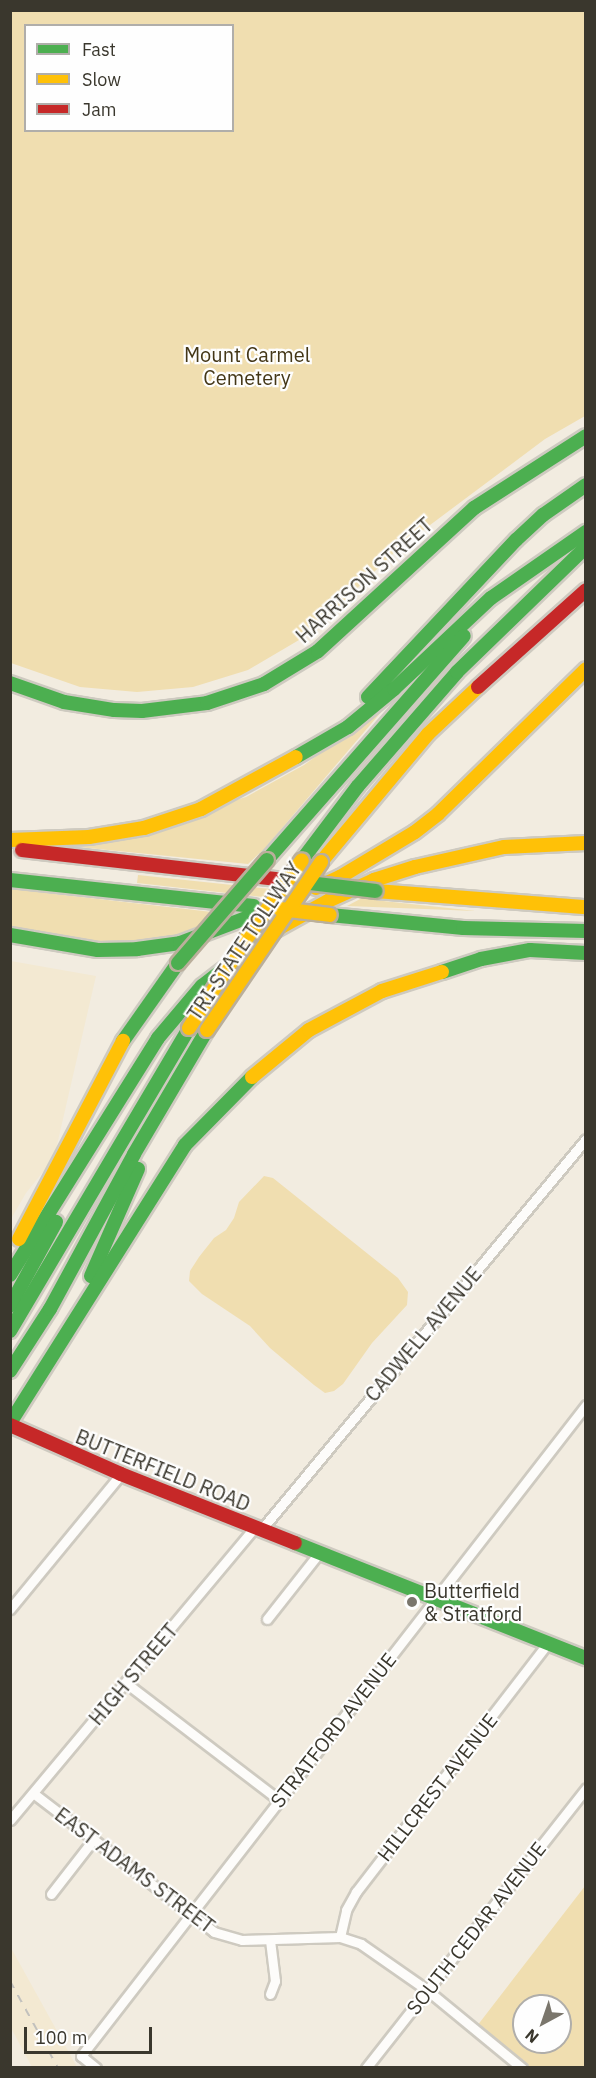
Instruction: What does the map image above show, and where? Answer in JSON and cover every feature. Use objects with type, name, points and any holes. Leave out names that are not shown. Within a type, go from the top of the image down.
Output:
[{"type":"main road","name":"HARRISON STREET","points":[[10,683],[64,702],[114,710],[142,711],[207,703],[264,684],[318,651],[474,508],[585,436]]},
{"type":"main road","points":[[281,768],[354,710],[516,540],[543,515],[585,485]]},
{"type":"main road","points":[[10,840],[89,837],[144,828],[210,805],[281,768],[323,744],[371,710],[491,598],[585,532]]},
{"type":"main road","name":"TRI-STATE TOLLWAY","points":[[10,1331],[189,1028],[244,942],[302,860],[358,786],[457,672],[585,548]]},
{"type":"main road","points":[[10,1255],[120,1045],[143,1008],[178,963],[463,636],[548,557]]},
{"type":"main road","name":"TRI-STATE TOLLWAY","points":[[10,1371],[50,1308],[162,1105],[207,1030],[321,862],[428,734],[512,654],[585,590]]},
{"type":"main road","points":[[10,935],[98,950],[158,947],[225,928],[340,877],[415,832],[438,814],[585,669]]},
{"type":"main road","points":[[10,1275],[158,1038],[191,996],[264,937],[310,911],[374,880],[441,859],[504,847],[585,843]]},
{"type":"main road","points":[[10,849],[376,891],[585,907]]},
{"type":"main road","points":[[10,880],[463,928],[585,931]]},
{"type":"main road","points":[[10,1424],[185,1145],[255,1074],[309,1030],[382,991],[481,959],[530,950],[585,953]]},
{"type":"main road","points":[[10,1306],[111,1121],[124,1090]]},
{"type":"main road","points":[[69,1327],[162,1105]]},
{"type":"main road","name":"BUTTERFIELD ROAD","points":[[10,1424],[46,1439],[57,1448],[121,1474],[585,1657]]},
{"type":"main road","name":"BUTTERFIELD ROAD","points":[[10,1433],[44,1447],[57,1448]]},
{"type":"street","name":"CADWELL AVENUE","points":[[258,1529],[584,1143]]},
{"type":"street","name":"STRATFORD AVENUE","points":[[96,2067],[81,2056],[585,1405]]},
{"type":"street","points":[[10,1609],[121,1474]]},
{"type":"street","name":"HIGH STREET","points":[[10,1820],[258,1529]]},
{"type":"street","points":[[267,1619],[319,1553]]},
{"type":"street","name":"HILLCREST AVENUE","points":[[340,1937],[346,1910],[356,1892],[548,1643]]},
{"type":"street","points":[[126,1683],[279,1800]]},
{"type":"street","name":"SOUTH CEDAR AVENUE","points":[[366,2067],[585,1788]]},
{"type":"street","name":"EAST ADAMS STREET","points":[[33,1793],[190,1915],[223,1936],[242,1940],[340,1937],[370,1948],[427,1990],[522,2067]]},
{"type":"street","points":[[51,1894],[93,1840]]},
{"type":"street","points":[[270,1940],[274,1981],[270,1994]]},
{"type":"shaded area","points":[[11,961],[96,976],[54,1158],[26,1193],[11,1219]]},
{"type":"shaded area","points":[[10,1946],[77,2067],[32,2067],[11,2028]]},
{"type":"green space","name":"Mount Carmel Cemetery","points":[[11,10],[585,11],[585,416],[545,439],[398,549],[325,619],[299,640],[248,670],[193,687],[137,692],[80,687],[11,663]]},
{"type":"green space","points":[[388,704],[265,848],[248,864],[78,847],[246,797],[304,765]]},
{"type":"green space","points":[[138,875],[290,891],[273,898],[137,883]]},
{"type":"green space","points":[[11,889],[212,912],[192,933],[132,942],[83,941],[11,928]]},
{"type":"green space","points":[[362,898],[383,901],[476,911],[347,906]]},
{"type":"green space","points":[[264,1176],[273,1178],[398,1278],[408,1292],[407,1305],[372,1343],[343,1384],[334,1391],[325,1393],[314,1385],[270,1348],[250,1326],[202,1294],[189,1281],[190,1271],[199,1257],[214,1238],[226,1230],[234,1218],[239,1202]]},
{"type":"green space","points":[[585,1886],[585,2067],[529,2067],[513,2054],[572,2054],[572,1994],[512,1994],[512,2054],[477,2026]]},
{"type":"railway","points":[[10,1981],[58,2068]]},
{"type":"traffic: fast","points":[[10,683],[64,702],[114,710],[142,711],[207,703],[264,684],[318,651],[474,508],[586,436]]},
{"type":"traffic: fast","points":[[368,697],[516,540],[543,515],[586,485]]},
{"type":"traffic: fast","points":[[296,757],[348,727],[394,689],[491,598],[586,532]]},
{"type":"traffic: fast","points":[[302,860],[358,786],[457,672],[586,547]]},
{"type":"traffic: fast","points":[[267,860],[464,636]]},
{"type":"traffic: fast","points":[[178,963],[267,860]]},
{"type":"traffic: fast","points":[[10,880],[254,906]]},
{"type":"traffic: fast","points":[[309,883],[376,891]]},
{"type":"traffic: fast","points":[[10,935],[98,950],[137,949],[180,943],[272,908]]},
{"type":"traffic: fast","points":[[330,915],[463,928],[586,931]]},
{"type":"traffic: fast","points":[[10,1275],[158,1038],[202,986],[270,933]]},
{"type":"traffic: fast","points":[[442,972],[481,959],[530,950],[586,953]]},
{"type":"traffic: fast","points":[[123,1041],[178,963]]},
{"type":"traffic: fast","points":[[10,1331],[189,1028]]},
{"type":"traffic: fast","points":[[10,1371],[50,1309],[134,1154],[207,1030]]},
{"type":"traffic: fast","points":[[10,1423],[185,1145],[252,1077]]},
{"type":"traffic: fast","points":[[91,1276],[138,1169]]},
{"type":"traffic: fast","points":[[10,1306],[56,1222]]},
{"type":"traffic: fast","points":[[295,1543],[586,1658]]},
{"type":"traffic: slow","points":[[316,888],[340,877],[415,832],[438,814],[586,669]]},
{"type":"traffic: slow","points":[[321,862],[428,734],[478,687]]},
{"type":"traffic: slow","points":[[10,840],[89,837],[144,828],[201,809],[296,757]]},
{"type":"traffic: slow","points":[[270,933],[328,901],[374,880],[415,867],[504,847],[586,843]]},
{"type":"traffic: slow","points":[[189,1028],[244,942],[302,860]]},
{"type":"traffic: slow","points":[[207,1030],[321,862]]},
{"type":"traffic: slow","points":[[376,891],[586,907]]},
{"type":"traffic: slow","points":[[280,909],[330,915]]},
{"type":"traffic: slow","points":[[252,1077],[309,1030],[382,991],[442,972]]},
{"type":"traffic: slow","points":[[19,1239],[123,1041]]},
{"type":"traffic: jam","points":[[478,687],[586,590]]},
{"type":"traffic: jam","points":[[22,850],[301,882]]},
{"type":"traffic: jam","points":[[10,1425],[121,1474],[295,1543]]},
{"type":"place","name":"Butterfield & Stratford","points":[[412,1602]]}]
